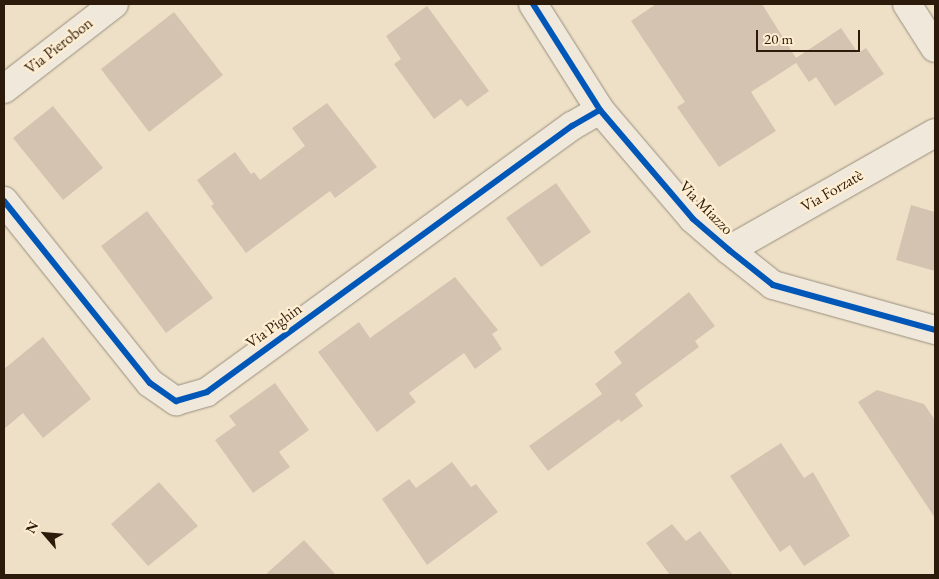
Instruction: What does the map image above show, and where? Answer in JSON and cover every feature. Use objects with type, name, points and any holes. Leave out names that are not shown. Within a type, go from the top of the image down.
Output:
[{"type":"street","name":"Via Pierobon","points":[[4,89],[114,4]]},
{"type":"street","name":"Via Miazzo","points":[[533,4],[600,110],[694,219],[729,250],[773,285],[935,330]]},
{"type":"street","points":[[907,4],[935,48]]},
{"type":"street","name":"Via Pighin","points":[[4,201],[150,382],[176,401],[207,392],[572,126],[600,110]]},
{"type":"street","name":"Via Forzatè","points":[[729,250],[935,132]]},
{"type":"building","points":[[656,4],[762,4],[796,58],[841,28],[858,53],[866,48],[884,74],[835,106],[816,77],[809,82],[796,63],[751,92],[776,131],[719,167],[677,107],[685,102],[631,21]]},
{"type":"building","points":[[427,6],[489,91],[467,107],[461,99],[434,119],[394,64],[401,59],[386,36]]},
{"type":"building","points":[[174,12],[223,75],[149,132],[101,69]]},
{"type":"building","points":[[327,103],[377,167],[335,198],[330,191],[246,253],[211,206],[214,204],[197,180],[235,152],[251,174],[254,172],[260,180],[305,146],[292,128]]},
{"type":"building","points":[[53,106],[103,168],[63,200],[13,138]]},
{"type":"building","points":[[556,183],[591,232],[541,267],[506,218]]},
{"type":"building","points":[[911,205],[935,212],[935,271],[896,260]]},
{"type":"building","points":[[147,211],[213,298],[166,333],[101,246]]},
{"type":"building","points":[[455,277],[498,330],[492,334],[502,349],[475,369],[464,353],[409,393],[416,402],[377,432],[318,352],[359,322],[370,338]]},
{"type":"building","points":[[689,292],[715,326],[695,341],[699,347],[635,394],[643,406],[621,422],[619,419],[548,471],[529,446],[602,394],[595,384],[622,363],[614,352]]},
{"type":"building","points":[[43,337],[91,399],[43,438],[23,413],[4,429],[4,369]]},
{"type":"building","points":[[275,383],[309,430],[279,452],[290,467],[253,493],[215,440],[236,425],[229,416]]},
{"type":"building","points":[[877,390],[924,404],[935,420],[935,518],[858,402]]},
{"type":"building","points":[[781,443],[804,478],[813,472],[850,536],[804,566],[790,545],[780,552],[730,476]]},
{"type":"building","points":[[452,462],[471,487],[476,484],[498,512],[427,565],[382,499],[409,479],[416,488]]},
{"type":"building","points":[[159,482],[198,526],[148,566],[111,524]]},
{"type":"building","points":[[672,524],[686,541],[700,531],[733,575],[670,575],[646,543]]},
{"type":"building","points":[[304,540],[336,575],[265,575]]},
{"type":"cycle path","points":[[533,4],[600,110],[693,219],[729,250],[773,285],[935,330]]},
{"type":"cycle path","points":[[4,201],[150,383],[176,401],[207,392],[572,126],[600,110]]}]
